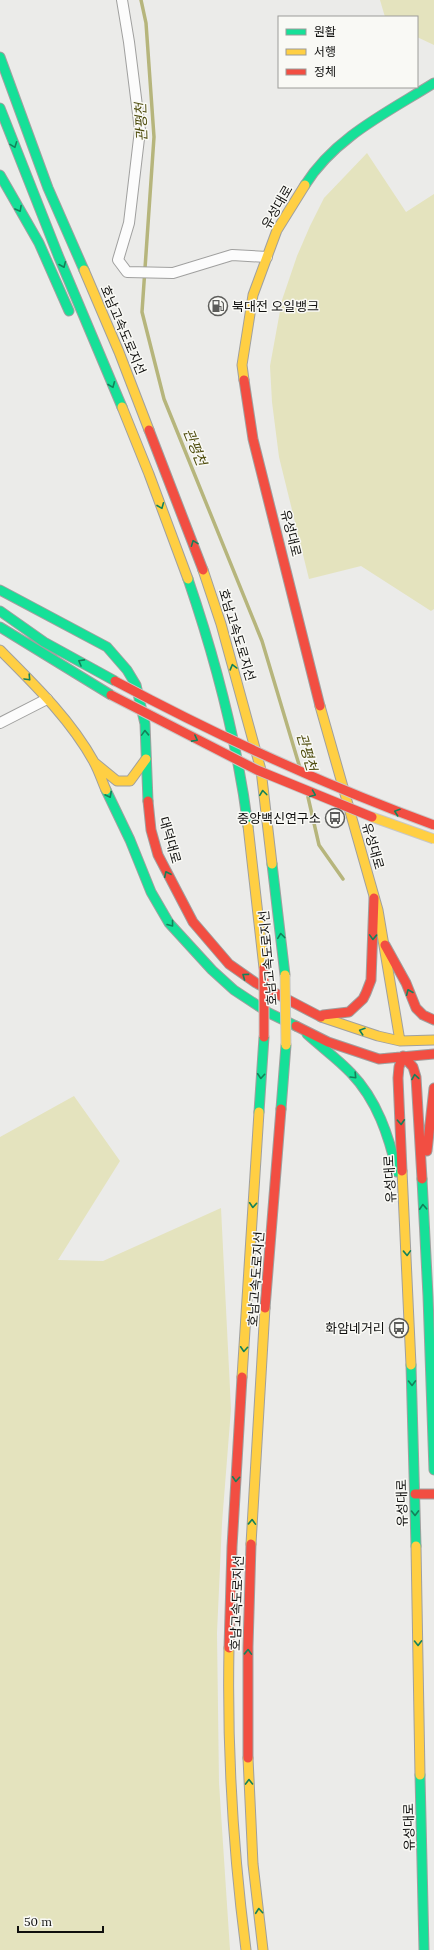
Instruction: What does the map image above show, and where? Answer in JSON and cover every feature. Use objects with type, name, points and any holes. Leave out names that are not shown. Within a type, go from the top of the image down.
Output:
[{"type":"main road","name":"호남고속도로지선","points":[[0,57],[48,188],[124,365],[198,554],[221,624],[260,770],[285,975],[286,1045],[252,1501],[247,1691],[250,1817],[264,1950]]},
{"type":"main road","name":"유성대로","points":[[434,83],[348,137],[314,171],[277,230],[253,294],[242,365],[254,439],[329,740],[374,898],[385,945],[403,1056],[413,1067],[416,1077],[428,1296],[434,1470]]},
{"type":"main road","name":"호남고속도로지선","points":[[0,108],[32,193],[182,558],[225,699],[240,770],[264,968],[264,1037],[235,1493],[228,1667],[234,1852],[246,1950]]},
{"type":"main road","points":[[0,175],[39,244],[72,319]]},
{"type":"main road","points":[[157,522],[166,544],[182,558]]},
{"type":"main road","name":"대덕대로","points":[[0,590],[107,647],[127,670],[136,685],[145,724],[147,796],[151,830],[167,875],[193,922],[230,964],[256,983],[314,1015],[400,1041],[434,1040]]},
{"type":"main road","points":[[0,611],[44,642],[196,725],[304,776],[434,825]]},
{"type":"main road","points":[[0,627],[111,695],[215,750],[278,779],[371,817],[434,839]]},
{"type":"main road","points":[[0,650],[48,700],[80,740],[95,763],[101,780],[130,840],[151,892],[169,923],[212,970],[234,990],[268,1013],[304,1032],[349,1050],[379,1059],[434,1054]]},
{"type":"main road","points":[[95,763],[118,781],[130,781],[146,759]]},
{"type":"main road","points":[[314,1015],[333,1015],[349,1012],[363,999],[371,980],[374,898]]},
{"type":"main road","points":[[385,945],[406,983],[416,1008],[423,1015],[434,1020]]},
{"type":"main road","points":[[304,1032],[331,1038],[340,1035],[335,1022]]},
{"type":"main road","points":[[304,1032],[354,1076],[377,1109],[386,1128],[405,1214]]},
{"type":"main road","name":"유성대로","points":[[403,1056],[399,1067],[398,1078],[412,1377],[424,1950]]},
{"type":"main road","points":[[422,1185],[428,1147],[434,1088]]},
{"type":"main road","points":[[415,1494],[434,1494]]},
{"type":"street","points":[[122,0],[140,130],[129,223],[118,260],[127,272],[173,273],[232,255],[267,257]]},
{"type":"street","points":[[0,723],[48,700]]},
{"type":"green space","points":[[380,0],[434,0],[434,45],[418,37],[418,16],[385,16]]},
{"type":"green space","points":[[367,153],[406,212],[434,194],[434,609],[431,611],[361,566],[309,579],[279,457],[272,402],[270,366],[282,300],[297,256],[324,198]]},
{"type":"green space","points":[[74,1096],[120,1161],[58,1260],[103,1261],[221,1208],[231,1409],[222,1523],[217,1633],[219,1783],[230,1950],[0,1950],[0,1137]]},
{"type":"waterway","name":"관평천","points":[[141,0],[146,23],[154,137],[142,312],[164,399],[262,641],[300,768]]},
{"type":"waterway","name":"관평천","points":[[308,797],[319,845],[343,879]]},
{"type":"traffic: fast","points":[[0,57],[48,188],[84,270]]},
{"type":"traffic: fast","points":[[305,185],[317,168],[347,139],[381,115],[434,83]]},
{"type":"traffic: fast","points":[[0,108],[58,255],[122,407]]},
{"type":"traffic: fast","points":[[0,175],[39,243],[69,311]]},
{"type":"traffic: fast","points":[[188,579],[208,640],[232,732],[248,826]]},
{"type":"traffic: fast","points":[[0,590],[107,647],[127,670],[136,685],[145,724],[148,801]]},
{"type":"traffic: fast","points":[[0,611],[44,642],[115,681]]},
{"type":"traffic: fast","points":[[0,627],[111,695]]},
{"type":"traffic: fast","points":[[106,790],[130,840],[151,892],[169,923],[212,970],[234,990],[269,1013],[296,1026]]},
{"type":"traffic: fast","points":[[272,864],[285,975]]},
{"type":"traffic: fast","points":[[307,1034],[346,1068],[368,1095],[386,1132],[397,1172]]},
{"type":"traffic: fast","points":[[259,1112],[264,1037]]},
{"type":"traffic: fast","points":[[281,1109],[286,1045]]},
{"type":"traffic: fast","points":[[422,1179],[434,1470]]},
{"type":"traffic: fast","points":[[411,1365],[416,1546]]},
{"type":"traffic: fast","points":[[420,1775],[424,1950]]},
{"type":"traffic: slow","points":[[244,380],[242,365],[253,295],[277,230],[305,185]]},
{"type":"traffic: slow","points":[[84,270],[119,352],[149,430]]},
{"type":"traffic: slow","points":[[122,407],[149,474],[188,579]]},
{"type":"traffic: slow","points":[[203,570],[221,624],[261,770],[272,864]]},
{"type":"traffic: slow","points":[[0,650],[63,717],[94,762],[106,790]]},
{"type":"traffic: slow","points":[[320,706],[378,910],[400,1041]]},
{"type":"traffic: slow","points":[[95,763],[117,781],[130,781],[146,759]]},
{"type":"traffic: slow","points":[[372,817],[434,839]]},
{"type":"traffic: slow","points":[[248,826],[264,968]]},
{"type":"traffic: slow","points":[[285,975],[286,1045]]},
{"type":"traffic: slow","points":[[321,1017],[378,1036],[400,1041],[434,1040]]},
{"type":"traffic: slow","points":[[242,1377],[259,1112]]},
{"type":"traffic: slow","points":[[402,1171],[411,1365]]},
{"type":"traffic: slow","points":[[251,1544],[265,1308]]},
{"type":"traffic: slow","points":[[416,1546],[420,1775]]},
{"type":"traffic: slow","points":[[229,1648],[230,1762],[234,1837],[246,1950]]},
{"type":"traffic: slow","points":[[248,1758],[253,1864],[263,1950]]},
{"type":"traffic: jam","points":[[244,380],[253,439],[320,706]]},
{"type":"traffic: jam","points":[[149,430],[203,570]]},
{"type":"traffic: jam","points":[[115,681],[272,759],[393,810],[434,825]]},
{"type":"traffic: jam","points":[[111,695],[257,770],[372,817]]},
{"type":"traffic: jam","points":[[148,801],[151,830],[158,855],[193,922],[229,964],[256,983],[321,1017]]},
{"type":"traffic: jam","points":[[323,1015],[349,1012],[363,999],[366,993],[371,980],[374,898]]},
{"type":"traffic: jam","points":[[385,945],[406,983],[416,1008],[423,1015],[434,1020]]},
{"type":"traffic: jam","points":[[264,968],[264,1037]]},
{"type":"traffic: jam","points":[[296,1026],[328,1042],[379,1059],[434,1054]]},
{"type":"traffic: jam","points":[[402,1171],[398,1078],[399,1067],[403,1056],[413,1067],[416,1077],[422,1179]]},
{"type":"traffic: jam","points":[[427,1151],[434,1088]]},
{"type":"traffic: jam","points":[[265,1308],[281,1109]]},
{"type":"traffic: jam","points":[[229,1648],[232,1547],[242,1377]]},
{"type":"traffic: jam","points":[[415,1494],[434,1494]]},
{"type":"traffic: jam","points":[[248,1758],[248,1647],[251,1544]]},
{"type":"place","name":"북대전 오일뱅크","points":[[218,306]]},
{"type":"place","name":"중앙백신연구소","points":[[335,818]]},
{"type":"place","name":"화암네거리","points":[[399,1328]]}]
